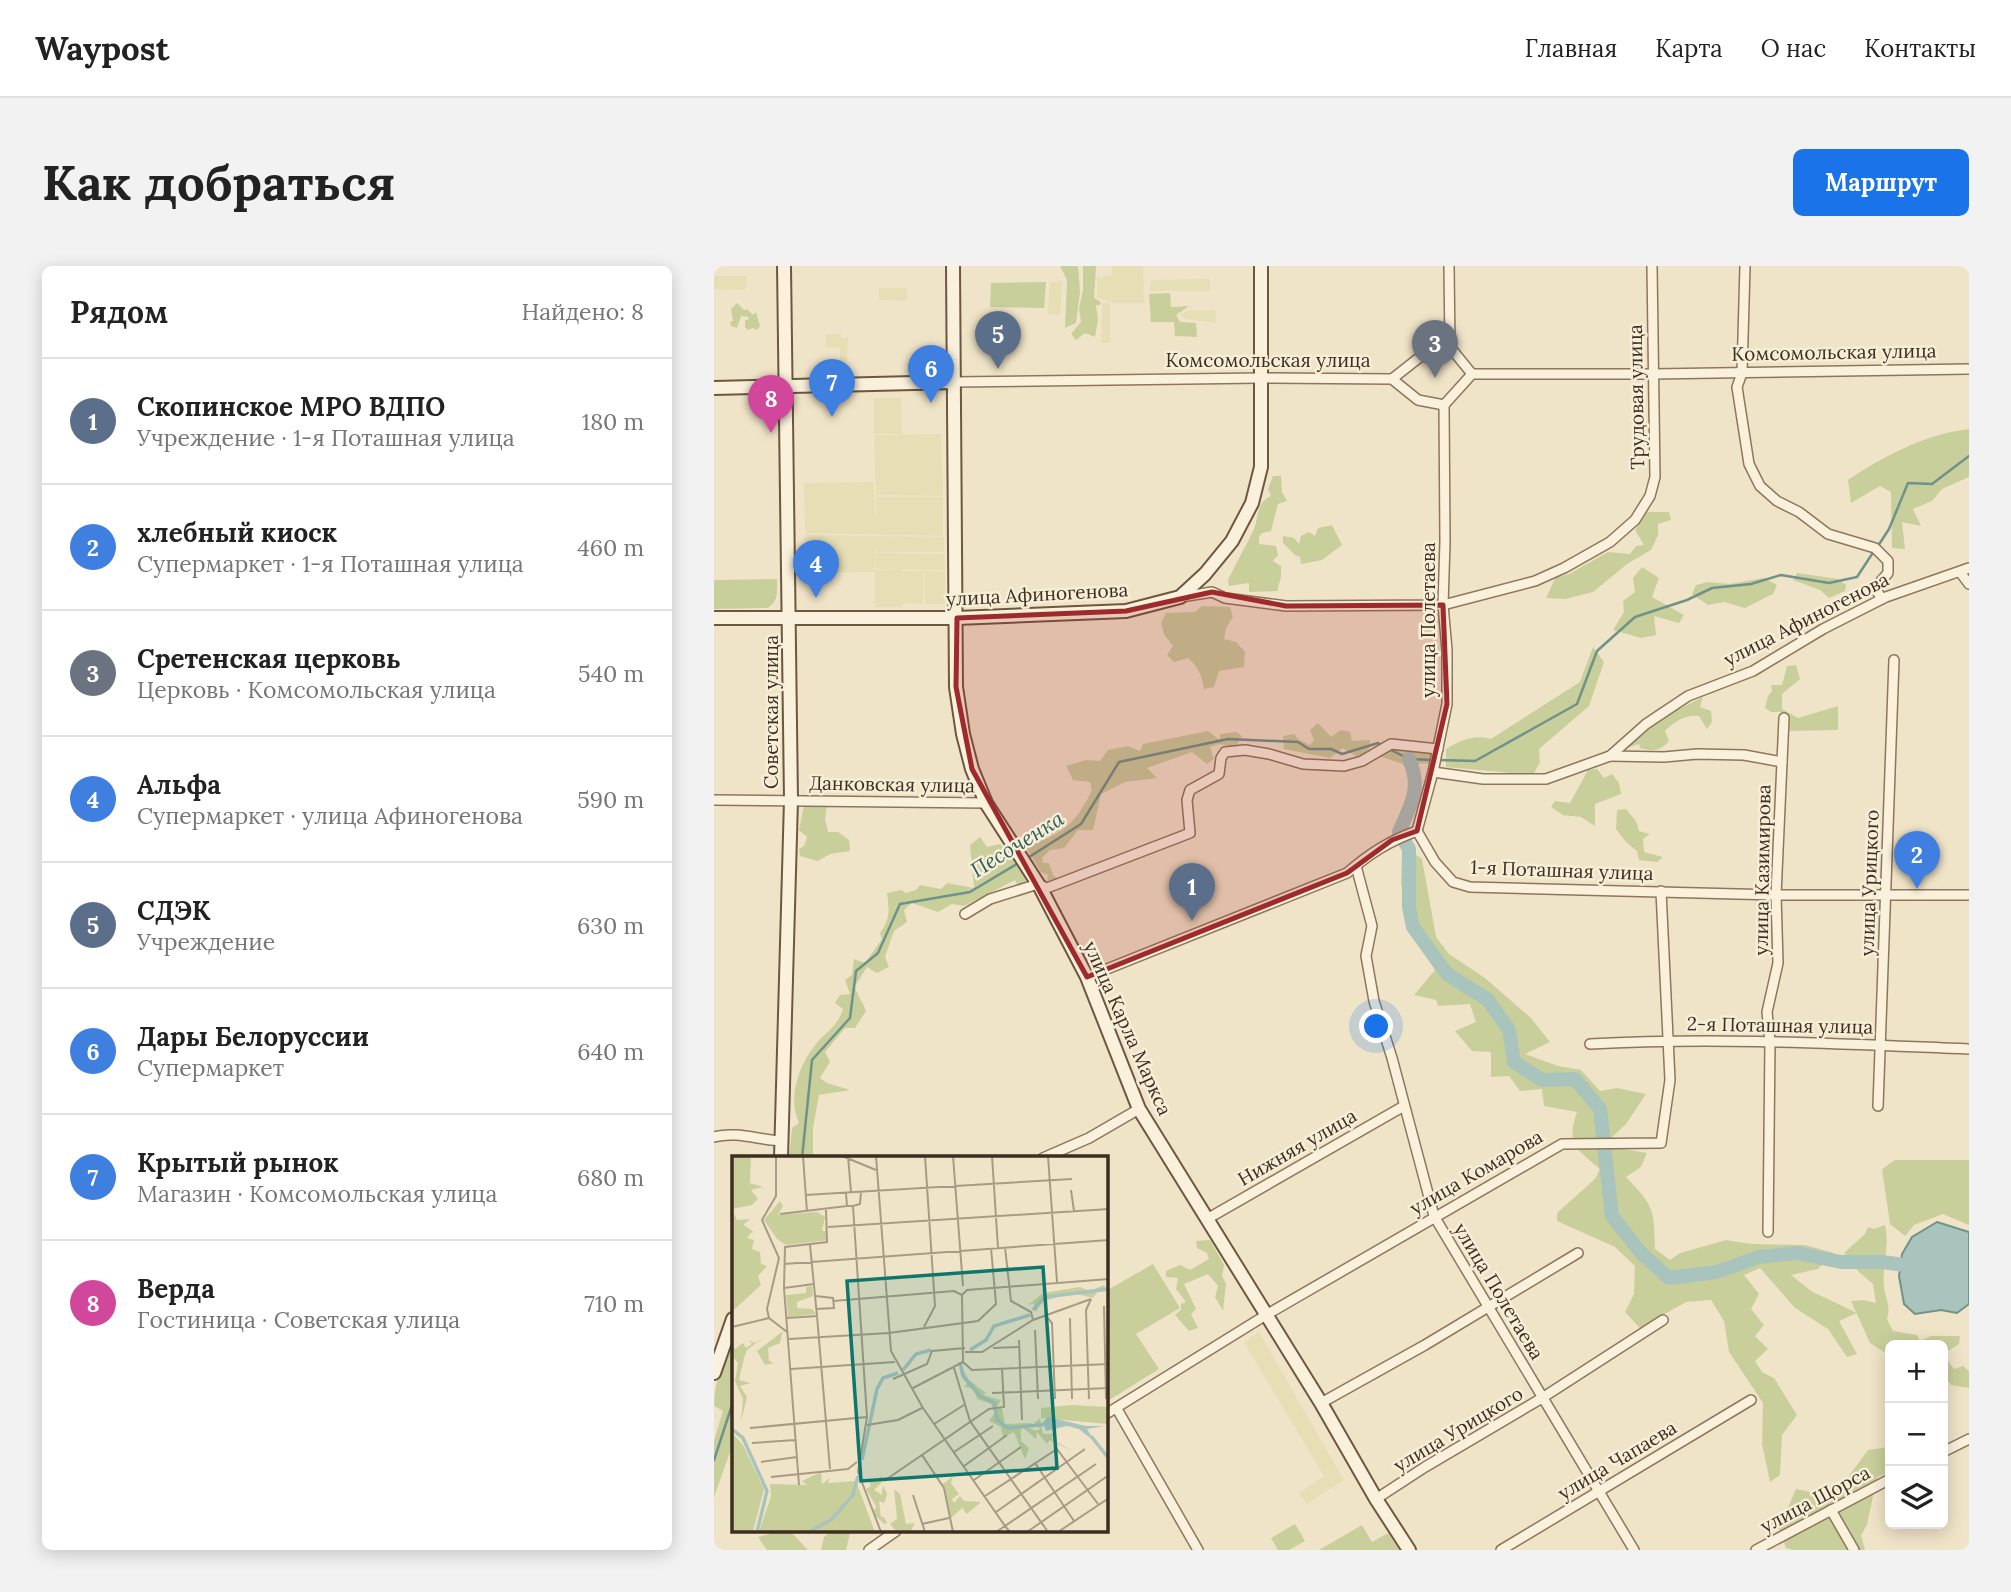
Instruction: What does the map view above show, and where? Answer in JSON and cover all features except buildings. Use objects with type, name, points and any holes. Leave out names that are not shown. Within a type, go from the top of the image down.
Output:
[{"type":"street","name":"Советская улица","points":[[781,1156],[791,800],[784,266]]},
{"type":"street","name":"улица Карла Маркса","points":[[953,266],[956,687],[963,734],[972,769],[986,803],[1038,884],[1087,977],[1139,1109],[1409,1550]]},
{"type":"street","points":[[1180,597],[1232,541],[1252,503],[1261,467],[1261,266]]},
{"type":"street","points":[[1444,405],[1472,374],[1450,347],[1449,266]]},
{"type":"street","name":"Трудовая улица","points":[[1443,605],[1535,581],[1564,568],[1610,542],[1635,520],[1650,496],[1655,477],[1652,266]]},
{"type":"street","points":[[1745,266],[1742,373],[1737,387],[1749,464],[1760,486],[1777,500],[1799,512],[1828,534],[1875,548],[1888,561],[1888,573],[1875,588],[1882,599]]},
{"type":"street","points":[[1392,379],[1420,357],[1450,347]]},
{"type":"street","name":"Комсомольская улица","points":[[1472,374],[1969,369]]},
{"type":"street","name":"Комсомольская улица","points":[[714,388],[1260,377],[1392,379],[1418,400],[1444,405]]},
{"type":"street","name":"улица Полетаева","points":[[1417,831],[1447,704],[1447,650],[1443,605],[1444,405]]},
{"type":"street","points":[[1964,570],[1969,584]]},
{"type":"street","name":"улица Афиногенова","points":[[1433,772],[1483,779],[1546,779],[1611,756],[1646,724],[1688,696],[1753,671],[1823,629],[1882,599],[1964,570]]},
{"type":"street","name":"улица Афиногенова","points":[[714,618],[957,618],[1126,611],[1212,592],[1225,598],[1286,606],[1443,605]]},
{"type":"street","name":"улица Урицкого","points":[[1878,1106],[1894,660]]},
{"type":"street","name":"улица Казимирова","points":[[1768,1232],[1770,1041],[1767,1012],[1779,963],[1776,895],[1784,718]]},
{"type":"street","points":[[965,914],[990,899],[1038,884],[1047,888],[1190,833],[1187,800],[1190,790],[1219,774],[1221,758],[1225,752],[1245,750],[1303,764],[1343,766],[1362,761],[1391,744],[1438,749]]},
{"type":"street","points":[[1611,756],[1744,755],[1782,762]]},
{"type":"street","name":"Данковская улица","points":[[714,800],[986,803]]},
{"type":"street","points":[[1087,977],[1347,873],[1392,840],[1417,831]]},
{"type":"street","name":"1-я Поташная улица","points":[[1417,831],[1435,862],[1453,882],[1470,887],[1776,895],[1969,895]]},
{"type":"street","name":"улица Полетаева","points":[[1356,866],[1372,926],[1366,956],[1374,1001],[1434,1216],[1634,1550]]},
{"type":"street","name":"улица Комарова","points":[[1108,1413],[1266,1315],[1562,1143],[1661,1143],[1670,1080],[1661,891]]},
{"type":"street","name":"2-я Поташная улица","points":[[1590,1044],[1668,1040],[1770,1041],[1969,1049]]},
{"type":"street","name":"Нижняя улица","points":[[1207,1219],[1404,1106]]},
{"type":"street","points":[[1048,1156],[1089,1138],[1139,1109]]},
{"type":"street","points":[[714,1137],[730,1133],[782,1141]]},
{"type":"street","points":[[1321,1403],[1425,1345],[1578,1253]]},
{"type":"street","name":"улица Урицкого","points":[[1376,1499],[1542,1398],[1663,1320]]},
{"type":"street","points":[[714,1373],[732,1322]]},
{"type":"street","name":"улица Чапаева","points":[[1501,1550],[1751,1400]]},
{"type":"street","points":[[1117,1409],[1198,1550]]},
{"type":"street","points":[[1948,1450],[1969,1439]]},
{"type":"street","name":"улица Щорса","points":[[1756,1550],[1885,1482]]},
{"type":"street","points":[[1832,1510],[1854,1550]]},
{"type":"street","points":[[869,1550],[896,1532]]},
{"type":"highlighted area","points":[[1212,592],[1286,606],[1443,605],[1447,704],[1417,831],[1392,840],[1347,873],[1087,977],[972,769],[956,687],[957,618],[1126,611]]},
{"type":"shaded area","points":[[1113,266],[1143,266],[1144,303],[1113,303],[1097,297],[1097,277],[1111,276]]},
{"type":"shaded area","points":[[714,276],[747,276],[745,290],[714,289]]},
{"type":"shaded area","points":[[1210,279],[1210,291],[1150,291],[1151,280]]},
{"type":"shaded area","points":[[1062,281],[1060,315],[1048,314],[1050,282]]},
{"type":"shaded area","points":[[879,288],[907,288],[907,301],[879,300]]},
{"type":"shaded area","points":[[1102,303],[1110,303],[1110,343],[1101,343]]},
{"type":"shaded area","points":[[1215,310],[1216,323],[1185,319],[1180,314],[1188,311]]},
{"type":"shaded area","points":[[826,334],[841,334],[841,338],[848,338],[847,361],[840,361],[840,348],[826,347]]},
{"type":"shaded area","points":[[874,398],[901,398],[902,434],[874,434]]},
{"type":"shaded area","points":[[941,434],[943,496],[876,495],[874,435]]},
{"type":"shaded area","points":[[874,482],[875,516],[879,515],[876,515],[876,497],[943,497],[943,536],[805,533],[804,483]]},
{"type":"shaded area","points":[[805,535],[944,537],[944,552],[876,552],[875,546],[875,553],[944,554],[945,570],[875,569],[874,554],[874,570],[902,570],[902,581],[903,571],[923,571],[923,604],[903,603],[902,607],[875,607],[875,572],[805,573]]},
{"type":"shaded area","points":[[924,571],[945,571],[945,604],[925,604]]},
{"type":"shaded area","points":[[1259,1332],[1344,1480],[1306,1504],[1299,1493],[1324,1476],[1244,1342]]},
{"type":"green space","points":[[1060,266],[1078,266],[1080,292],[1076,323],[1065,328],[1067,280]]},
{"type":"green space","points":[[1083,266],[1096,266],[1094,298],[1101,302],[1096,305],[1098,320],[1095,337],[1085,333],[1076,340],[1071,334],[1081,322],[1079,308],[1083,290]]},
{"type":"green space","points":[[1046,282],[1044,308],[990,307],[991,283]]},
{"type":"green space","points":[[1170,293],[1171,307],[1189,306],[1176,315],[1180,322],[1196,323],[1197,337],[1175,336],[1174,322],[1151,322],[1149,294]]},
{"type":"green space","points":[[737,303],[753,315],[756,312],[760,326],[757,330],[748,330],[745,327],[745,320],[749,317],[741,316],[737,328],[731,326],[731,309]]},
{"type":"green space","points":[[1969,429],[1969,477],[1942,489],[1932,501],[1913,509],[1921,526],[1902,522],[1905,549],[1892,548],[1891,492],[1880,486],[1851,503],[1848,480],[1906,447]]},
{"type":"green space","points":[[1273,476],[1281,476],[1282,492],[1287,501],[1278,504],[1271,531],[1262,533],[1259,544],[1276,546],[1278,555],[1273,561],[1281,566],[1277,591],[1249,592],[1249,583],[1229,586],[1228,580],[1254,529],[1260,506],[1271,496],[1268,489]]},
{"type":"green space","points":[[1647,512],[1669,512],[1671,520],[1658,524],[1658,535],[1651,550],[1627,564],[1593,592],[1565,599],[1546,598],[1555,578],[1569,574],[1608,552],[1630,554],[1636,546],[1644,545],[1635,530]]},
{"type":"green space","points":[[1332,525],[1342,545],[1322,560],[1301,564],[1300,557],[1283,543],[1283,536],[1294,538],[1299,544],[1301,536],[1309,532],[1315,536],[1318,528]]},
{"type":"green space","points":[[1642,567],[1659,578],[1652,597],[1684,615],[1679,623],[1654,616],[1656,635],[1641,638],[1613,630],[1624,612],[1623,601],[1635,592],[1633,578]]},
{"type":"green space","points":[[1797,573],[1838,579],[1846,585],[1845,591],[1829,598],[1820,590],[1793,580]]},
{"type":"green space","points":[[1764,578],[1777,585],[1773,594],[1745,608],[1724,602],[1708,605],[1692,594],[1696,585],[1708,582],[1729,584]]},
{"type":"green space","points":[[777,579],[776,599],[768,608],[714,609],[714,580]]},
{"type":"green space","points":[[1202,606],[1230,607],[1233,617],[1226,628],[1224,639],[1236,642],[1245,652],[1244,667],[1219,671],[1214,687],[1204,689],[1199,672],[1188,658],[1174,662],[1167,655],[1173,646],[1164,634],[1161,623],[1166,613],[1195,612]]},
{"type":"green space","points":[[1593,647],[1604,662],[1589,706],[1539,749],[1540,762],[1533,775],[1446,767],[1446,749],[1468,739],[1491,739],[1580,682]]},
{"type":"green space","points":[[1796,665],[1800,679],[1782,694],[1782,709],[1798,718],[1838,706],[1838,730],[1790,731],[1788,718],[1780,712],[1771,712],[1765,708],[1772,691],[1771,685],[1782,685],[1787,666]]},
{"type":"green space","points":[[1703,697],[1700,707],[1711,711],[1712,722],[1707,729],[1699,716],[1684,717],[1665,731],[1669,741],[1659,749],[1640,748],[1639,744],[1627,748],[1665,716]]},
{"type":"green space","points":[[1318,723],[1331,737],[1341,730],[1350,732],[1352,741],[1370,740],[1369,749],[1359,758],[1343,748],[1330,758],[1284,749],[1283,736],[1294,734],[1310,745],[1314,740],[1310,730]]},
{"type":"green space","points":[[1208,731],[1220,740],[1220,734],[1236,732],[1242,736],[1236,747],[1219,744],[1210,747],[1214,759],[1207,764],[1192,752],[1147,768],[1157,778],[1125,782],[1101,794],[1093,830],[1078,830],[1064,848],[1050,850],[1042,858],[1043,863],[1049,863],[1053,875],[1058,879],[1055,889],[1047,883],[1048,875],[1041,872],[1027,849],[1058,833],[1072,822],[1092,790],[1090,782],[1073,780],[1066,766],[1086,760],[1100,761],[1108,750],[1128,746],[1140,751],[1143,744]]},
{"type":"green space","points":[[1389,740],[1399,740],[1409,750],[1432,753],[1430,763],[1417,764],[1420,772],[1417,796],[1409,795],[1412,777],[1403,764],[1379,756]]},
{"type":"green space","points":[[1597,769],[1604,778],[1612,774],[1619,783],[1621,794],[1595,804],[1595,826],[1581,817],[1563,815],[1551,807],[1555,801],[1570,803],[1588,770]]},
{"type":"green space","points":[[1419,802],[1407,829],[1397,835],[1393,832],[1405,805]]},
{"type":"green space","points":[[804,805],[827,805],[825,819],[828,832],[838,832],[849,840],[850,851],[830,854],[818,861],[800,856],[799,849],[804,846],[807,837],[799,830]]},
{"type":"green space","points":[[1626,809],[1636,821],[1639,831],[1650,834],[1643,839],[1644,852],[1663,857],[1657,862],[1639,860],[1637,851],[1616,829],[1617,810]]},
{"type":"green space","points":[[980,837],[987,847],[1000,844],[1005,850],[1005,857],[1015,860],[1026,880],[1024,884],[1017,884],[1015,880],[964,906],[952,904],[938,912],[912,903],[904,910],[907,922],[894,931],[885,957],[889,967],[877,973],[867,967],[855,986],[866,1011],[855,1028],[845,1028],[825,1052],[830,1062],[820,1078],[850,1090],[819,1095],[813,1128],[813,1156],[789,1156],[792,1128],[799,1123],[794,1103],[800,1071],[810,1052],[841,1015],[843,1009],[835,1003],[840,995],[850,994],[845,980],[852,975],[854,959],[865,963],[882,939],[880,933],[888,914],[887,893],[901,890],[906,893],[916,890],[920,885],[941,889],[947,883],[974,888],[970,845]]},
{"type":"green space","points":[[1415,854],[1422,859],[1436,937],[1449,954],[1485,978],[1531,1018],[1550,1042],[1525,1054],[1558,1066],[1581,1070],[1600,1091],[1617,1088],[1646,1094],[1626,1124],[1611,1138],[1618,1148],[1647,1153],[1641,1167],[1626,1177],[1651,1209],[1655,1249],[1670,1260],[1680,1253],[1726,1240],[1751,1244],[1805,1245],[1834,1253],[1818,1269],[1791,1275],[1811,1291],[1857,1313],[1839,1321],[1857,1354],[1847,1357],[1828,1329],[1795,1308],[1760,1268],[1744,1275],[1759,1294],[1751,1309],[1764,1325],[1755,1336],[1768,1349],[1755,1361],[1762,1372],[1774,1378],[1797,1415],[1782,1435],[1780,1475],[1770,1482],[1762,1444],[1763,1403],[1729,1352],[1724,1321],[1711,1300],[1686,1302],[1640,1328],[1625,1312],[1634,1294],[1635,1266],[1615,1247],[1557,1221],[1557,1213],[1595,1179],[1600,1169],[1575,1145],[1573,1132],[1577,1112],[1544,1106],[1542,1089],[1520,1091],[1509,1076],[1491,1077],[1491,1052],[1472,1051],[1455,1031],[1476,1022],[1470,1004],[1438,1006],[1436,1000],[1414,995],[1435,970],[1409,929],[1401,883],[1402,857]]},
{"type":"green space","points":[[1895,1160],[1969,1160],[1969,1225],[1943,1214],[1914,1225],[1905,1236],[1890,1224],[1882,1169]]},
{"type":"green space","points":[[1885,1225],[1887,1240],[1884,1287],[1888,1306],[1887,1319],[1893,1331],[1917,1335],[1920,1340],[1885,1340],[1885,1353],[1870,1343],[1851,1301],[1876,1303],[1873,1284],[1844,1253],[1865,1234],[1868,1227],[1874,1229]]},
{"type":"green space","points":[[1210,1240],[1224,1265],[1222,1276],[1226,1284],[1223,1311],[1215,1297],[1218,1286],[1208,1274],[1184,1284],[1196,1309],[1191,1314],[1198,1328],[1189,1331],[1175,1315],[1181,1310],[1181,1304],[1186,1302],[1176,1289],[1178,1278],[1166,1277],[1166,1271],[1180,1265],[1190,1270],[1209,1259],[1207,1253],[1197,1248],[1196,1241]]},
{"type":"green space","points":[[1153,1264],[1180,1308],[1136,1334],[1159,1369],[1108,1401],[1108,1290]]},
{"type":"green space","points":[[1931,1336],[1960,1336],[1959,1344],[1948,1351],[1948,1340],[1922,1340]]},
{"type":"green space","points":[[732,1337],[732,1447],[714,1497],[714,1441],[723,1411],[714,1406],[720,1370]]},
{"type":"green space","points":[[1948,1361],[1954,1369],[1963,1366],[1969,1371],[1969,1388],[1951,1385],[1948,1381]]},
{"type":"green space","points":[[1885,1447],[1885,1474],[1877,1477],[1867,1525],[1861,1535],[1865,1550],[1786,1548],[1780,1530],[1769,1524],[1786,1512],[1796,1489],[1832,1496],[1842,1490],[1868,1450]]},
{"type":"green space","points":[[1295,1524],[1305,1541],[1289,1550],[1278,1550],[1271,1538]]},
{"type":"green space","points":[[1362,1525],[1372,1542],[1388,1533],[1399,1550],[1319,1550]]},
{"type":"green space","points":[[791,1532],[808,1550],[767,1550],[758,1537]]},
{"type":"green space","points":[[831,1532],[850,1533],[846,1550],[821,1550],[824,1537]]},
{"type":"water","points":[[1937,1222],[1969,1232],[1969,1304],[1957,1313],[1941,1310],[1915,1314],[1904,1304],[1899,1276],[1902,1254],[1912,1237]]},
{"type":"waterway","name":"Песоченка","points":[[1878,546],[1889,529],[1908,483],[1932,484],[1969,456]]},
{"type":"waterway","name":"Песоченка","points":[[1439,760],[1475,761],[1577,704],[1597,651],[1635,617],[1687,600],[1712,588],[1751,584],[1781,575],[1829,583],[1857,577],[1874,551]]},
{"type":"waterway","name":"Песоченка","points":[[1026,859],[1081,824],[1119,762],[1228,739],[1298,742],[1309,749],[1331,749],[1342,754],[1378,743],[1383,746]]},
{"type":"waterway","name":"Песоченка","points":[[1389,749],[1409,759],[1433,760]]},
{"type":"waterway","points":[[1409,759],[1415,787],[1399,832],[1409,849],[1409,907],[1413,927],[1447,974],[1488,1000],[1509,1030],[1514,1062],[1542,1080],[1575,1079],[1600,1109],[1612,1216],[1642,1254],[1669,1278],[1717,1272],[1759,1257],[1797,1253],[1841,1262],[1882,1262],[1919,1267]]},
{"type":"waterway","name":"Песоченка","points":[[802,1156],[812,1060],[850,1018],[856,971],[878,953],[900,904],[970,892],[1020,862]]},
{"type":"waterway","name":"Песоченка","points":[[714,1460],[732,1405]]},
{"type":"place","name":"СДЭК","points":[[998,369]]},
{"type":"place","name":"Сретенская церковь","points":[[1435,378]]},
{"type":"place","name":"Дары Белоруссии","points":[[931,403]]},
{"type":"place","name":"Крытый рынок","points":[[832,417]]},
{"type":"place","name":"Верда","points":[[771,433]]},
{"type":"place","name":"Альфа","points":[[816,598]]},
{"type":"place","name":"хлебный киоск","points":[[1917,889]]},
{"type":"place","name":"Скопинское МРО ВДПО","points":[[1192,921]]}]
